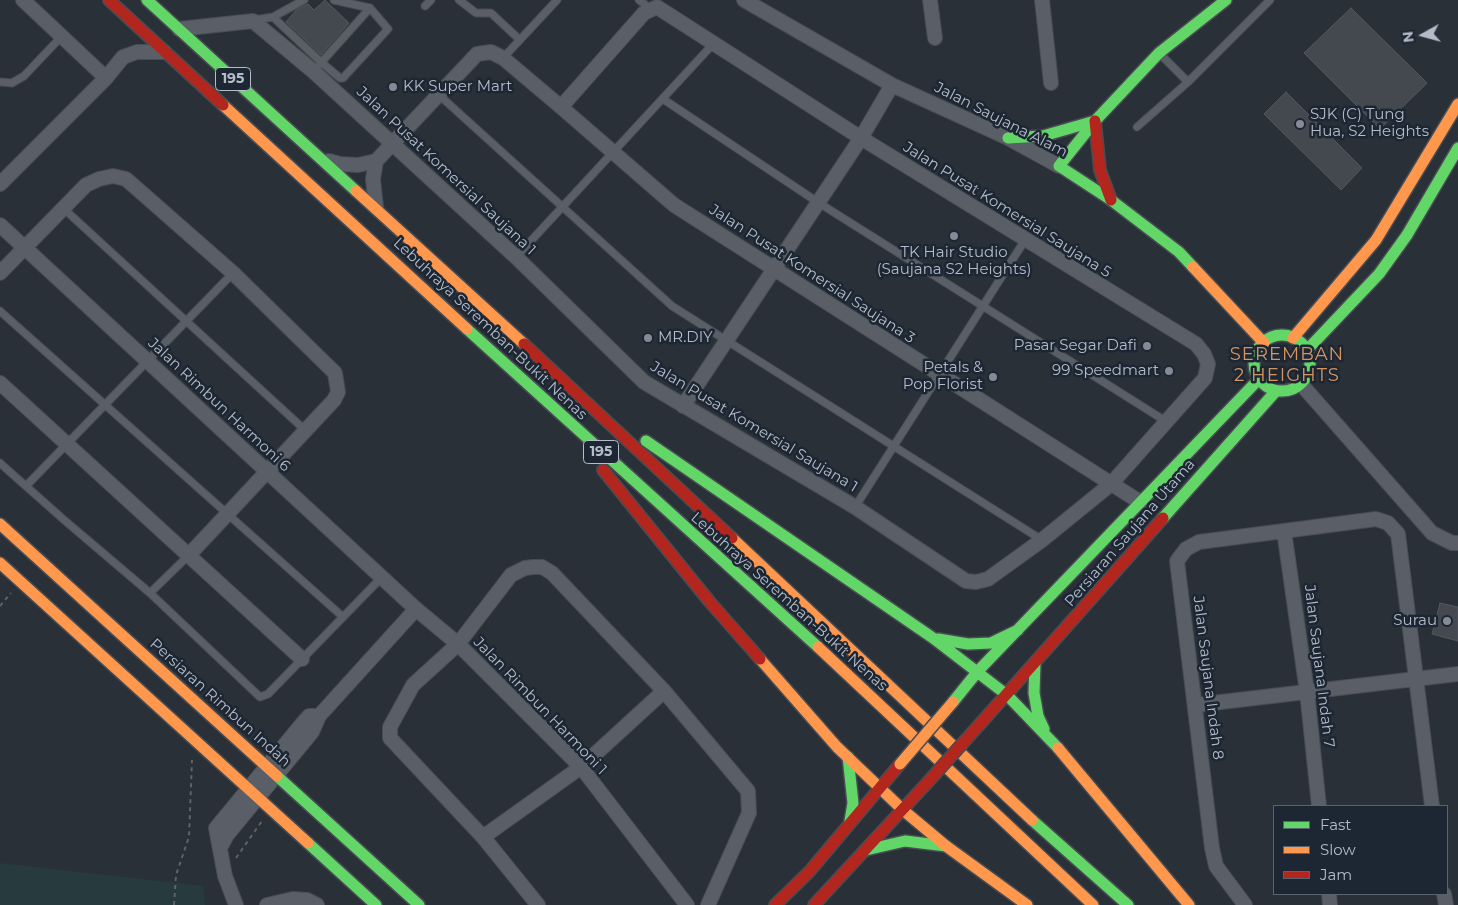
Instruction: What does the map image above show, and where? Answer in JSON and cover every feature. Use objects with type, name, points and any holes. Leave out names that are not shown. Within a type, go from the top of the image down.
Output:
[{"type":"main road","name":"Lebuhraya Seremban-Bukit Nenas","points":[[109,0],[552,407],[823,652],[1092,905]]},
{"type":"main road","name":"Lebuhraya Seremban-Bukit Nenas","points":[[146,0],[580,396],[989,781],[1128,905]]},
{"type":"main road","points":[[1059,166],[1095,121],[1159,53],[1226,0]]},
{"type":"main road","points":[[1293,338],[1376,240],[1458,104]]},
{"type":"main road","points":[[1008,138],[1043,136],[1095,121]]},
{"type":"main road","points":[[1095,121],[1100,170],[1111,200]]},
{"type":"main road","points":[[1306,350],[1379,274],[1407,234],[1458,148]]},
{"type":"main road","name":"Jalan Saujana Alam","points":[[1059,166],[1111,200],[1179,252],[1264,343]]},
{"type":"main road","points":[[1278,336],[1293,338],[1306,350],[1310,368],[1301,384],[1285,391],[1276,390],[1269,388],[1259,378],[1255,360],[1264,343],[1278,336]]},
{"type":"main road","name":"Persiaran Saujana Utama","points":[[879,787],[978,671],[1259,378]]},
{"type":"main road","name":"Persiaran Saujana Utama","points":[[903,810],[1276,390]]},
{"type":"main road","points":[[580,396],[933,638],[1007,694],[1044,731],[1189,905]]},
{"type":"main road","points":[[552,407],[709,601],[848,757],[903,810],[946,846],[1027,905]]},
{"type":"main road","name":"Persiaran Rimbun Indah","points":[[0,524],[419,905]]},
{"type":"main road","points":[[0,563],[376,905]]},
{"type":"main road","points":[[933,638],[968,644],[991,643],[1018,630]]},
{"type":"main road","points":[[1035,663],[1034,693],[1038,716],[1044,731]]},
{"type":"main road","points":[[848,757],[853,803],[850,821]]},
{"type":"main road","points":[[775,905],[809,872],[879,787]]},
{"type":"main road","points":[[814,905],[903,810]]},
{"type":"main road","points":[[866,850],[905,841],[946,846]]},
{"type":"street","points":[[24,0],[106,78]]},
{"type":"street","name":"Jalan Saujana Alam","points":[[744,0],[892,85],[1008,138],[1059,166]]},
{"type":"street","points":[[930,0],[935,38]]},
{"type":"street","points":[[1042,0],[1051,83]]},
{"type":"street","name":"Jalan Pusat Komersial Saujana 5","points":[[651,9],[657,8],[714,43],[861,138],[1196,344],[1204,354],[1208,364],[1205,378],[1111,484]]},
{"type":"street","points":[[561,107],[644,13],[651,9]]},
{"type":"street","points":[[179,29],[253,20]]},
{"type":"street","name":"Jalan Pusat Komersial Saujana 1","points":[[253,20],[317,67],[392,144],[516,256],[644,382],[854,507],[966,580],[976,582],[988,579],[1042,540],[1111,484]]},
{"type":"street","points":[[0,184],[106,78],[123,56],[148,51],[166,52]]},
{"type":"street","name":"Jalan Pusat Komersial Saujana 3","points":[[439,95],[477,54],[491,52],[503,58],[674,205],[1140,502]]},
{"type":"street","points":[[683,406],[861,138],[892,85]]},
{"type":"street","points":[[377,210],[373,179],[376,161],[439,95]]},
{"type":"street","points":[[319,158],[340,164],[358,165],[376,161]]},
{"type":"street","points":[[0,273],[24,246],[86,185],[99,179],[113,176],[126,179],[233,272],[335,372],[338,392],[334,400],[188,556]]},
{"type":"street","name":"Jalan Rimbun Harmoni 6","points":[[0,225],[416,609]]},
{"type":"street","points":[[0,383],[302,659]]},
{"type":"street","points":[[1301,384],[1432,533],[1458,544]]},
{"type":"street","points":[[1284,531],[1376,519],[1388,523],[1398,534],[1432,805]]},
{"type":"street","name":"Jalan Saujana Indah 7","points":[[1284,531],[1307,692],[1320,805]]},
{"type":"street","name":"Jalan Saujana Indah 8","points":[[1245,905],[1216,866],[1212,848],[1177,561],[1186,549],[1199,542],[1284,531]]},
{"type":"street","points":[[538,905],[483,838],[390,738],[390,728],[413,685],[458,644],[511,575],[525,568],[542,567],[552,573],[664,691],[748,791],[749,813],[708,905]]},
{"type":"street","points":[[236,905],[225,876],[220,848],[227,835],[254,793],[309,716],[319,716],[416,609]]},
{"type":"street","name":"Jalan Rimbun Harmoni 1","points":[[416,609],[458,644],[581,767],[687,905]]},
{"type":"street","points":[[1196,705],[1458,674]]},
{"type":"street","points":[[483,838],[581,767],[664,691]]},
{"type":"street","points":[[267,905],[294,899],[307,900],[317,905]]},
{"type":"lane","points":[[253,20],[273,17],[304,0]]},
{"type":"lane","points":[[273,17],[317,67],[340,78],[346,77],[387,32],[388,26],[370,8],[334,0]]},
{"type":"lane","points":[[425,6],[431,0]]},
{"type":"lane","points":[[459,0],[476,13],[491,13],[520,40]]},
{"type":"lane","points":[[503,58],[557,0]]},
{"type":"lane","points":[[638,0],[651,9]]},
{"type":"lane","points":[[1137,127],[1188,82],[1270,0]]},
{"type":"lane","points":[[317,67],[370,8]]},
{"type":"lane","points":[[0,82],[12,83],[24,76],[62,36]]},
{"type":"lane","points":[[516,256],[714,43]]},
{"type":"lane","points":[[1159,53],[1188,82]]},
{"type":"lane","points":[[439,95],[672,306],[1042,540]]},
{"type":"lane","points":[[663,99],[818,203],[1167,422]]},
{"type":"lane","points":[[63,208],[306,431]]},
{"type":"lane","points":[[854,507],[1025,240]]},
{"type":"lane","points":[[26,486],[233,272]]},
{"type":"lane","points":[[0,311],[343,617]]},
{"type":"lane","points":[[0,463],[150,593],[260,697],[268,694],[382,577]]},
{"type":"lane","points":[[150,593],[188,556]]},
{"type":"path","points":[[174,905],[176,875],[189,837],[190,780],[194,740]]},
{"type":"path","points":[[235,859],[271,809]]},
{"type":"green space","points":[[0,863],[203,886],[205,905],[0,905]]},
{"type":"building","points":[[325,0],[349,23],[321,55],[286,22],[296,10],[308,4],[314,10]]},
{"type":"building","points":[[1351,8],[1427,83],[1380,129],[1304,53]]},
{"type":"building","points":[[1286,92],[1362,168],[1341,190],[1264,114]]},
{"type":"building","name":"Surau","points":[[1440,603],[1458,607],[1458,641],[1432,634]]},
{"type":"traffic: fast","points":[[147,0],[356,191]]},
{"type":"traffic: fast","points":[[1193,267],[1179,252],[1111,200],[1059,166],[1095,121],[1159,53],[1226,0]]},
{"type":"traffic: fast","points":[[1008,138],[1043,136],[1095,121]]},
{"type":"traffic: fast","points":[[1307,350],[1379,274],[1407,235],[1458,148]]},
{"type":"traffic: fast","points":[[467,329],[818,647]]},
{"type":"traffic: fast","points":[[1282,335],[1297,340],[1305,348],[1310,363],[1305,378],[1297,386],[1282,391],[1267,386],[1259,378],[1254,363],[1259,348],[1267,340],[1282,335]]},
{"type":"traffic: fast","points":[[953,702],[978,671],[1259,379]]},
{"type":"traffic: fast","points":[[1163,518],[1276,391]]},
{"type":"traffic: fast","points":[[646,441],[933,638],[1007,695],[1058,748]]},
{"type":"traffic: fast","points":[[938,639],[968,644],[991,643],[1018,630]]},
{"type":"traffic: fast","points":[[1035,663],[1034,693],[1038,716],[1044,729]]},
{"type":"traffic: fast","points":[[848,757],[853,803],[850,821]]},
{"type":"traffic: fast","points":[[277,776],[419,905]]},
{"type":"traffic: fast","points":[[1032,820],[1128,905]]},
{"type":"traffic: fast","points":[[866,850],[905,841],[946,846]]},
{"type":"traffic: fast","points":[[308,843],[376,905]]},
{"type":"traffic: slow","points":[[1293,338],[1376,240],[1458,104]]},
{"type":"traffic: slow","points":[[223,105],[467,329]]},
{"type":"traffic: slow","points":[[356,191],[524,344]]},
{"type":"traffic: slow","points":[[1193,267],[1264,343]]},
{"type":"traffic: slow","points":[[0,524],[277,776]]},
{"type":"traffic: slow","points":[[732,538],[1032,820]]},
{"type":"traffic: slow","points":[[0,563],[308,843]]},
{"type":"traffic: slow","points":[[818,647],[1093,905]]},
{"type":"traffic: slow","points":[[760,659],[837,747],[903,810],[946,846],[1027,905]]},
{"type":"traffic: slow","points":[[900,764],[953,702]]},
{"type":"traffic: slow","points":[[1058,748],[1189,905]]},
{"type":"traffic: jam","points":[[109,0],[223,105]]},
{"type":"traffic: jam","points":[[1095,121],[1100,170],[1111,200]]},
{"type":"traffic: jam","points":[[524,344],[732,538]]},
{"type":"traffic: jam","points":[[603,470],[709,601],[760,659]]},
{"type":"traffic: jam","points":[[980,724],[1163,518]]},
{"type":"traffic: jam","points":[[927,783],[980,724]]},
{"type":"traffic: jam","points":[[775,905],[809,872],[900,764]]},
{"type":"traffic: jam","points":[[814,905],[927,783]]},
{"type":"place","name":"KK Super Mart","points":[[393,87]]},
{"type":"place","name":"SJK (C) Tung Hua, S2 Heights","points":[[1300,124]]},
{"type":"place","name":"TK Hair Studio (Saujana S2 Heights)","points":[[954,236]]},
{"type":"place","name":"MR.DIY","points":[[648,338]]},
{"type":"place","name":"Pasar Segar Dafi","points":[[1147,346]]},
{"type":"place","name":"99 Speedmart","points":[[1169,371]]},
{"type":"place","name":"Petals & Pop Florist","points":[[993,377]]},
{"type":"place","name":"Surau","points":[[1447,621]]},
{"type":"district","name":"SEREMBAN 2 HEIGHTS","points":[[1287,365]]}]
